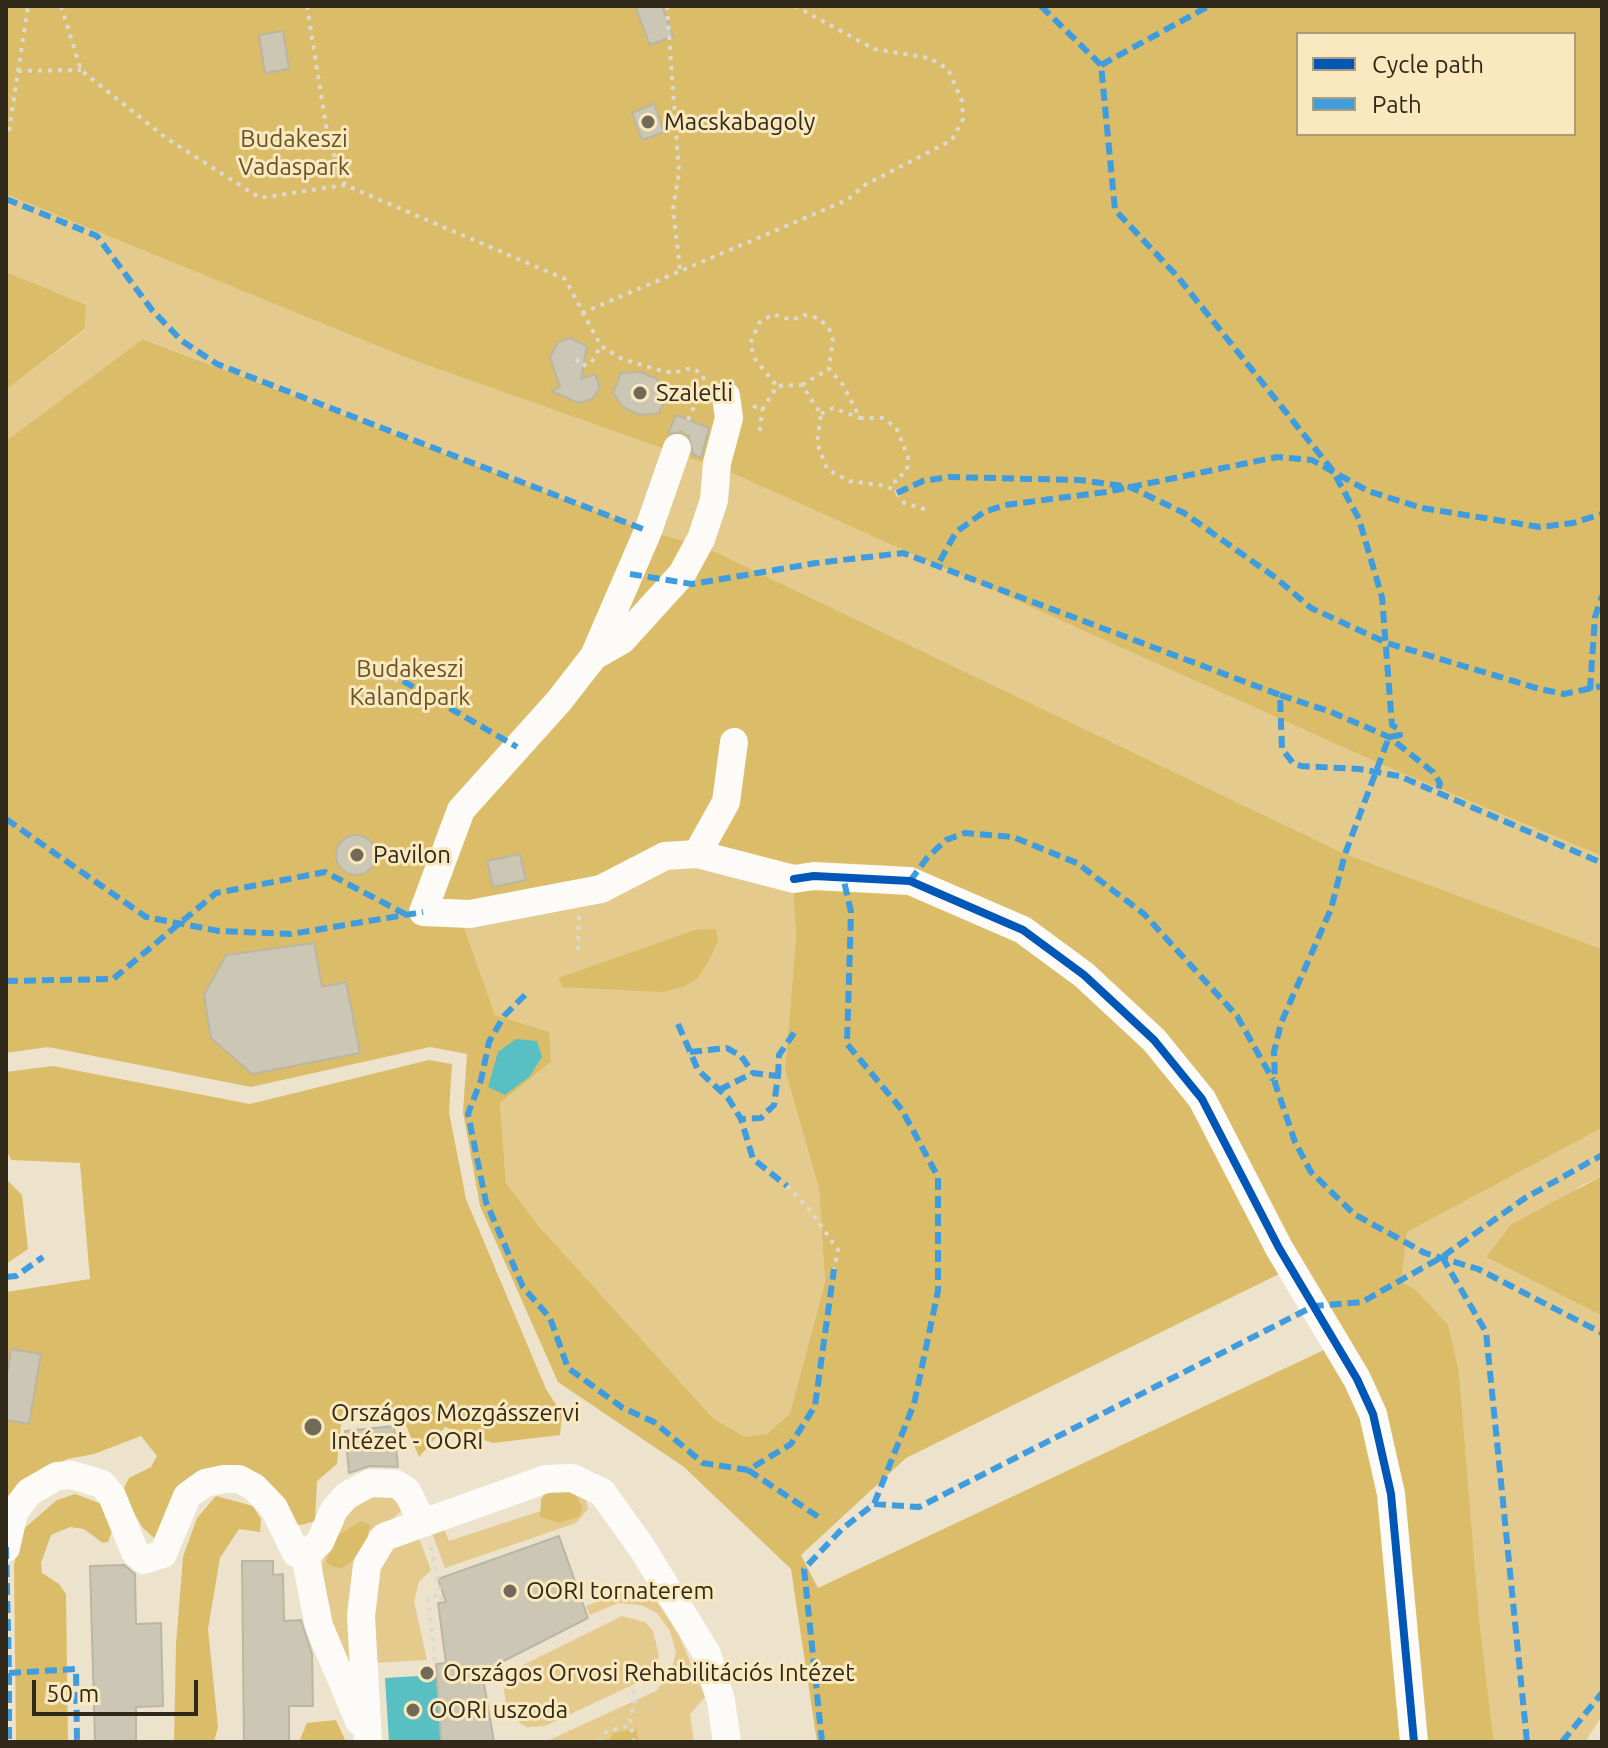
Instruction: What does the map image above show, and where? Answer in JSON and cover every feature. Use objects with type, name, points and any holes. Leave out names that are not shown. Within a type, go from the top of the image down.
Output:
[{"type":"street","points":[[594,656],[622,640],[682,574],[701,539],[714,500],[717,463],[729,418],[716,390]]},
{"type":"street","points":[[677,448],[648,531],[594,656],[559,701],[461,810],[423,912],[470,914],[601,889],[665,856],[697,854],[794,879],[814,876],[910,881],[1023,930],[1084,975],[1154,1040],[1202,1099],[1279,1248],[1357,1379],[1373,1414],[1391,1494],[1414,1742]]},
{"type":"street","points":[[697,854],[726,802],[734,742]]},
{"type":"street","points":[[6,1548],[14,1512],[29,1492],[57,1476],[72,1475],[102,1484],[112,1496],[135,1552],[144,1560],[163,1554],[187,1496],[205,1483],[224,1479],[239,1479],[254,1487],[274,1508],[296,1553],[305,1555]]},
{"type":"street","points":[[368,1741],[361,1616],[367,1565],[384,1537],[546,1479],[572,1478],[602,1492],[642,1548],[707,1654],[721,1701],[727,1742]]},
{"type":"street","points":[[305,1555],[320,1542],[334,1510],[346,1496],[370,1483],[396,1484],[407,1491],[422,1522]]},
{"type":"street","points":[[305,1555],[319,1626],[368,1741]]},
{"type":"path","points":[[9,131],[28,6]]},
{"type":"path","points":[[61,6],[81,70],[166,138],[260,198],[345,185],[565,279],[601,346],[622,359],[655,369],[673,373],[691,368],[701,373],[716,390],[762,410]]},
{"type":"path","points":[[307,6],[328,138],[345,185]]},
{"type":"path","points":[[667,6],[679,173],[673,209],[680,269]]},
{"type":"path","points":[[582,313],[847,200],[865,185],[952,140],[963,119],[962,101],[948,69],[929,58],[874,49],[795,6]]},
{"type":"path","points":[[18,71],[81,70]]},
{"type":"path","points":[[777,386],[755,359],[750,344],[759,323],[773,314],[792,320],[804,315],[818,318],[829,328],[833,340],[829,369],[843,385],[860,418]]},
{"type":"path","points":[[576,359],[582,366],[591,363],[601,346]]},
{"type":"path","points":[[777,386],[802,385],[829,369]]},
{"type":"path","points":[[802,385],[821,414],[817,443],[827,469],[849,481],[887,486],[904,503],[927,510]]},
{"type":"path","points":[[760,431],[762,410],[777,386]]},
{"type":"path","points":[[688,420],[716,390]]},
{"type":"path","points":[[821,414],[833,408],[860,418],[882,418],[896,427],[908,457],[907,471],[895,480],[897,493]]},
{"type":"path","points":[[364,675],[403,681]]},
{"type":"path","points":[[578,950],[580,892]]},
{"type":"path","points":[[787,1186],[810,1210],[838,1250],[834,1269]]},
{"type":"path","points":[[422,1522],[437,1565],[434,1577],[442,1603]]},
{"type":"path","points":[[435,1661],[428,1597],[439,1595]]},
{"type":"path","points":[[633,1690],[636,1698],[631,1725],[634,1742]]},
{"type":"path","points":[[599,1742],[606,1732],[631,1725]]},
{"type":"path","points":[[606,1732],[606,1742]]},
{"type":"shaded area","points":[[6,6],[933,563],[1385,766],[1602,856],[1602,949],[1343,853],[703,546],[648,531],[144,339],[6,441],[6,390],[85,330],[86,306],[6,272]]},
{"type":"shaded area","points":[[692,862],[793,888],[796,937],[785,1070],[819,1189],[825,1282],[790,1413],[767,1434],[745,1437],[713,1418],[539,1228],[506,1183],[500,1103],[551,1062],[495,1015],[464,927],[661,867]]},
{"type":"shaded area","points":[[1602,1128],[1602,1176],[1582,1185],[1486,1257],[1602,1316],[1602,1716],[1585,1742],[1494,1742],[1480,1627],[1459,1372],[1401,1282],[1407,1232]]},
{"type":"shaded area","points":[[556,1493],[585,1495],[588,1509],[576,1523],[445,1568],[430,1528],[442,1524],[449,1541],[559,1505]]},
{"type":"shaded area","points":[[373,1496],[391,1496],[402,1510],[394,1518],[363,1534],[360,1705],[326,1623],[322,1564],[336,1525],[354,1503]]},
{"type":"shaded area","points":[[417,1533],[431,1570],[419,1582],[414,1601],[427,1660],[374,1663],[370,1596],[379,1555]]},
{"type":"shaded area","points":[[645,1584],[678,1633],[705,1697],[690,1714],[694,1742],[545,1742],[656,1691],[671,1672],[676,1652],[670,1631],[657,1613],[641,1605],[618,1603],[590,1615],[586,1606]]},
{"type":"shaded area","points":[[622,1616],[645,1622],[653,1631],[659,1656],[653,1672],[641,1681],[545,1726],[526,1727],[513,1718],[506,1704],[504,1689],[509,1677],[519,1667]]},
{"type":"green space","name":"Budakeszi Vadaspark","points":[[6,6],[1602,6],[1602,856],[1385,766],[730,472],[405,357],[6,194]]},
{"type":"green space","points":[[6,272],[86,305],[85,329],[6,390]]},
{"type":"green space","name":"Budakeszi Kalandpark","points":[[143,339],[648,531],[703,546],[1343,853],[1602,949],[1602,1128],[1407,1232],[1401,1282],[1416,1290],[1448,1325],[1459,1372],[1480,1627],[1494,1742],[817,1742],[791,1569],[684,1467],[558,1382],[480,1206],[463,1112],[467,1054],[430,1047],[251,1087],[48,1047],[6,1053],[6,441]],"holes":[[[692,862],[793,888],[796,937],[785,1070],[819,1189],[825,1282],[790,1413],[767,1434],[745,1437],[713,1418],[540,1228],[506,1183],[500,1103],[551,1062],[549,1032],[495,1015],[464,927]],[[1279,1274],[1324,1350],[818,1588],[801,1555],[906,1458]]]},
{"type":"green space","points":[[716,929],[718,941],[712,954],[698,978],[683,987],[662,992],[563,987],[558,978],[695,930]]},
{"type":"green space","points":[[429,1060],[452,1064],[449,1112],[466,1199],[546,1389],[562,1414],[560,1435],[493,1443],[445,1427],[419,1457],[401,1413],[342,1413],[337,1464],[317,1481],[315,1521],[301,1525],[288,1522],[222,1468],[154,1538],[142,1527],[122,1492],[129,1478],[151,1467],[157,1456],[141,1436],[94,1454],[67,1459],[34,1477],[6,1508],[6,1292],[90,1279],[80,1163],[11,1160],[6,1149],[6,1072],[53,1066],[250,1104]]},
{"type":"green space","points":[[1602,1176],[1602,1316],[1486,1257],[1512,1224]]},
{"type":"green space","points":[[6,1179],[22,1195],[28,1249],[6,1264]]},
{"type":"green space","points":[[571,1485],[582,1507],[580,1516],[560,1523],[540,1517],[541,1500],[547,1488]]},
{"type":"green space","points":[[75,1494],[102,1504],[112,1531],[108,1542],[103,1543],[84,1529],[70,1527],[51,1535],[41,1563],[42,1573],[59,1584],[66,1594],[68,1742],[16,1742],[14,1565],[20,1532],[57,1500]]},
{"type":"green space","points":[[216,1496],[253,1506],[261,1519],[260,1532],[239,1529],[220,1558],[208,1629],[218,1727],[214,1742],[174,1742],[176,1644],[183,1557],[197,1518]]},
{"type":"green space","points":[[361,1521],[370,1525],[365,1552],[342,1568],[326,1562],[335,1537]]},
{"type":"green space","points":[[336,1720],[346,1742],[299,1742],[307,1723]]},
{"type":"green space","points":[[636,1729],[639,1742],[608,1742],[613,1733]]},
{"type":"water","points":[[516,1039],[537,1041],[542,1057],[529,1077],[505,1095],[488,1087],[498,1052]]},
{"type":"water","name":"OORI uszoda","points":[[436,1675],[441,1742],[389,1742],[385,1678]]},
{"type":"building","points":[[635,6],[662,6],[673,36],[650,45]]},
{"type":"building","points":[[283,31],[289,69],[265,73],[259,35]]},
{"type":"building","name":"Macskabagoly","points":[[654,104],[664,132],[642,140],[632,113]]},
{"type":"building","points":[[570,338],[587,346],[581,379],[595,374],[600,388],[592,399],[579,403],[551,391],[560,387],[550,357],[558,342]]},
{"type":"building","name":"Szaletli","points":[[640,372],[657,379],[668,393],[659,413],[640,415],[623,407],[613,393],[621,373]]},
{"type":"building","points":[[676,415],[709,428],[701,458],[693,454],[689,436],[682,432],[668,434]]},
{"type":"building","name":"Pavilon","points":[[356,835],[370,841],[376,855],[370,869],[356,875],[342,869],[336,855],[342,841]]},
{"type":"building","points":[[520,854],[526,880],[493,887],[487,861]]},
{"type":"building","points":[[314,943],[322,987],[346,982],[360,1053],[252,1074],[211,1038],[204,995],[226,955]]},
{"type":"building","points":[[11,1349],[41,1354],[29,1424],[6,1420],[6,1382]]},
{"type":"building","points":[[394,1426],[398,1467],[370,1466],[349,1473],[345,1431]]},
{"type":"building","name":"OORI tornaterem","points":[[559,1536],[588,1618],[482,1672],[494,1742],[441,1742],[436,1664],[446,1663],[438,1603],[446,1602],[438,1579]]},
{"type":"building","points":[[242,1561],[273,1561],[273,1575],[283,1574],[284,1621],[301,1620],[312,1654],[313,1706],[289,1706],[289,1742],[244,1742]]},
{"type":"building","points":[[124,1565],[135,1574],[136,1624],[161,1623],[163,1706],[136,1707],[136,1742],[95,1742],[90,1566]]},
{"type":"marked path","points":[[1041,6],[1101,65],[1115,210],[1177,276],[1333,471],[1359,519],[1382,597],[1392,725],[1399,729],[1400,735],[1389,737],[1345,854],[1331,909],[1281,1023],[1274,1052],[1275,1083],[1295,1142],[1311,1172],[1354,1214],[1425,1253],[1478,1269],[1602,1333]]},
{"type":"marked path","points":[[1101,65],[1209,6]]},
{"type":"marked path","points":[[6,199],[97,236],[152,310],[182,341],[217,364],[648,531]]},
{"type":"marked path","points":[[940,561],[956,532],[984,512],[1005,505],[1106,492],[1277,457],[1312,460],[1368,491],[1422,508],[1540,527],[1573,523],[1602,514]]},
{"type":"marked path","points":[[897,493],[923,481],[949,477],[1080,480],[1130,487],[1184,513],[1276,578],[1311,608],[1387,643],[1564,694],[1602,686]]},
{"type":"marked path","points":[[630,574],[692,584],[816,563],[903,553],[1280,695],[1282,749],[1293,763],[1399,776],[1602,863]]},
{"type":"marked path","points":[[1590,690],[1595,617],[1602,596]]},
{"type":"marked path","points":[[403,681],[517,747]]},
{"type":"marked path","points":[[1280,695],[1331,712],[1389,737],[1433,772],[1440,783],[1438,792]]},
{"type":"marked path","points":[[6,819],[146,917],[219,931],[291,934],[423,912]]},
{"type":"marked path","points":[[910,881],[927,858],[946,840],[965,833],[1013,837],[1077,863],[1144,914],[1237,1016],[1273,1080]]},
{"type":"marked path","points":[[6,981],[113,979],[216,893],[325,872],[407,915]]},
{"type":"marked path","points":[[822,1742],[804,1569],[842,1529],[874,1504],[914,1404],[938,1291],[938,1177],[902,1110],[847,1044],[851,912],[843,877]]},
{"type":"marked path","points":[[525,995],[504,1016],[489,1042],[481,1080],[468,1114],[486,1202],[523,1287],[550,1318],[568,1368],[623,1408],[654,1422],[703,1463],[748,1470],[791,1444],[815,1406],[834,1269]]},
{"type":"marked path","points":[[678,1024],[698,1070],[728,1098],[741,1119],[753,1159],[787,1186]]},
{"type":"marked path","points":[[778,1076],[779,1055],[796,1030]]},
{"type":"marked path","points":[[690,1052],[727,1048],[741,1056],[753,1073]]},
{"type":"marked path","points":[[719,1090],[753,1073],[778,1076],[774,1105],[761,1118],[741,1119]]},
{"type":"marked path","points":[[874,1504],[919,1507],[1314,1306],[1362,1302],[1442,1257],[1525,1198],[1602,1155]]},
{"type":"marked path","points":[[6,1277],[16,1276],[43,1257]]},
{"type":"marked path","points":[[1442,1257],[1486,1332],[1527,1742]]},
{"type":"marked path","points":[[748,1470],[823,1520]]},
{"type":"marked path","points":[[6,1547],[9,1673],[76,1669],[77,1742]]},
{"type":"marked path","points":[[9,1673],[9,1742]]},
{"type":"marked path","points":[[1562,1742],[1602,1693]]},
{"type":"cycle path","points":[[794,879],[814,876],[910,881],[1023,930],[1084,975],[1154,1040],[1202,1099],[1279,1248],[1357,1379],[1373,1414],[1391,1494],[1414,1742]]},
{"type":"place","name":"Macskabagoly","points":[[648,122]]},
{"type":"place","name":"Szaletli","points":[[640,393]]},
{"type":"place","name":"Pavilon","points":[[357,855]]},
{"type":"place","name":"Országos Mozgásszervi Intézet - OORI","points":[[313,1427]]},
{"type":"place","name":"OORI tornaterem","points":[[510,1591]]},
{"type":"place","name":"Országos Orvosi Rehabilitációs Intézet","points":[[427,1673]]},
{"type":"place","name":"OORI uszoda","points":[[413,1710]]}]
